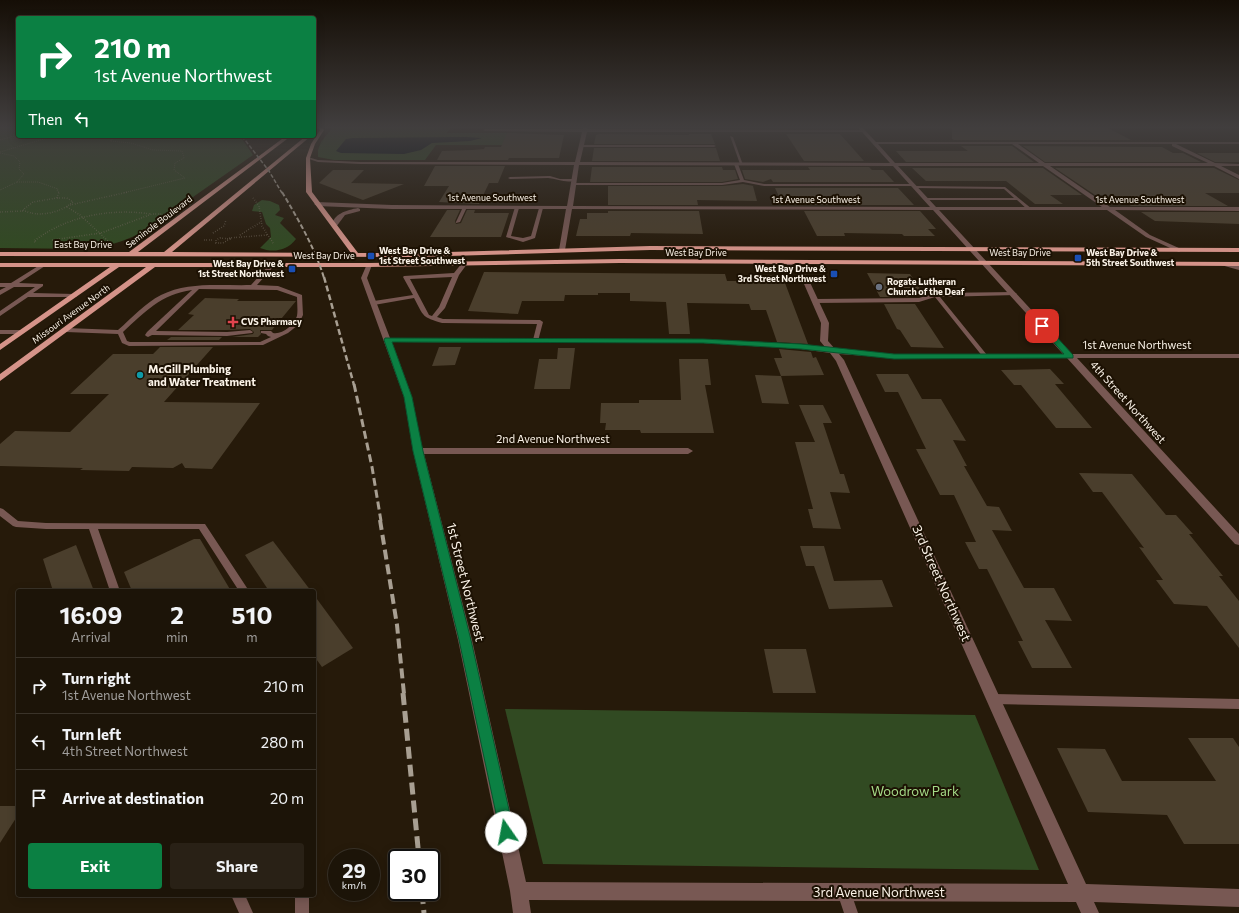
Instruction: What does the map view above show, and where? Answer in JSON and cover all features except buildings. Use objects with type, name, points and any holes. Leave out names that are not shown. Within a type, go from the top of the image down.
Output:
[{"type":"main road","name":"Seminole Boulevard","points":[[116,266],[245,169]]},
{"type":"main road","points":[[153,266],[269,169]]},
{"type":"main road","points":[[308,171],[309,192],[356,254]]},
{"type":"main road","name":"West Bay Drive","points":[[166,254],[481,253],[650,248],[1239,250]]},
{"type":"main road","points":[[464,264],[488,260],[542,258],[562,250],[577,255],[620,261]]},
{"type":"main road","points":[[369,265],[392,259],[457,258],[481,253]]},
{"type":"main road","name":"East Bay Drive","points":[[0,254],[166,254]]},
{"type":"main road","name":"West Bay Drive","points":[[153,266],[464,264],[620,261],[1239,264]]},
{"type":"main road","name":"East Bay Drive","points":[[0,265],[153,266]]},
{"type":"main road","name":"Missouri Avenue North","points":[[0,348],[116,266]]},
{"type":"main road","name":"Missouri Avenue North","points":[[0,378],[153,266]]},
{"type":"street","points":[[308,171],[313,169]]},
{"type":"street","points":[[562,250],[576,169]]},
{"type":"street","name":"4th Street Northwest","points":[[899,169],[934,209],[1014,294],[1239,541]]},
{"type":"street","points":[[1049,169],[1148,236],[1180,250]]},
{"type":"street","points":[[1223,169],[1239,177]]},
{"type":"street","name":"1st Avenue Southwest","points":[[317,204],[392,207],[517,208],[1239,209]]},
{"type":"street","name":"1st Avenue Southwest","points":[[334,226],[338,217],[347,212],[392,207]]},
{"type":"street","name":"3rd Street Northwest","points":[[787,262],[804,276],[824,323],[824,341],[840,360],[1090,913]]},
{"type":"street","points":[[1223,264],[1239,268]]},
{"type":"street","name":"1st Street Northwest","points":[[369,265],[364,278],[408,397],[418,451],[465,640],[519,891],[522,913]]},
{"type":"street","name":"1st Avenue Northwest","points":[[387,340],[703,341],[833,350],[894,356],[1239,356]]},
{"type":"street","name":"2nd Avenue Northwest","points":[[418,451],[688,451]]},
{"type":"street","name":"3rd Avenue Northwest","points":[[519,891],[1081,893],[1239,898]]},
{"type":"lane","points":[[740,169],[742,181]]},
{"type":"lane","points":[[510,178],[550,178],[574,182],[722,184],[742,181],[764,185],[1005,188],[1030,209]]},
{"type":"lane","points":[[926,199],[1018,199]]},
{"type":"lane","points":[[458,222],[465,207]]},
{"type":"lane","points":[[517,208],[508,237],[523,240],[533,237],[541,208]]},
{"type":"lane","points":[[432,319],[442,308],[456,275],[464,264]]},
{"type":"lane","points":[[0,293],[43,265]]},
{"type":"lane","points":[[253,287],[272,265]]},
{"type":"lane","points":[[456,275],[406,277],[427,316],[432,319],[442,321],[540,322],[536,340]]},
{"type":"lane","points":[[0,285],[40,285],[0,314]]},
{"type":"lane","points":[[138,343],[197,288]]},
{"type":"lane","points":[[66,330],[120,332],[150,304],[162,296],[180,290],[197,288],[278,288],[300,296],[300,315],[296,324],[278,336],[261,344],[124,342],[120,332]]},
{"type":"lane","points":[[815,301],[919,300],[936,295],[1014,294]]},
{"type":"lane","points":[[26,295],[74,296]]},
{"type":"lane","points":[[936,295],[985,356]]},
{"type":"lane","points":[[374,304],[416,296]]},
{"type":"lane","points":[[0,332],[22,332]]},
{"type":"lane","points":[[149,333],[248,334]]},
{"type":"lane","points":[[261,334],[278,336]]},
{"type":"lane","points":[[0,511],[16,524],[202,526],[243,589]]},
{"type":"lane","points":[[92,526],[114,589]]},
{"type":"lane","points":[[994,699],[1239,704]]},
{"type":"lane","points":[[844,892],[851,913]]},
{"type":"lane","points":[[239,897],[246,913]]},
{"type":"lane","points":[[302,897],[302,913]]},
{"type":"path","points":[[0,190],[16,182],[24,174],[19,169]]},
{"type":"path","points":[[0,212],[24,211],[43,213],[70,205],[178,181],[185,178],[174,169]]},
{"type":"path","points":[[16,182],[34,181],[58,189],[57,191],[60,193],[57,198]]},
{"type":"path","points":[[254,193],[249,197],[255,199],[257,202],[261,212],[261,222],[267,234],[278,246]]},
{"type":"path","points":[[24,211],[23,208],[31,203],[57,198],[72,200],[70,205]]},
{"type":"path","points":[[67,207],[101,233],[110,244]]},
{"type":"path","points":[[35,243],[34,241],[44,232],[83,218],[116,213],[168,214]]},
{"type":"path","points":[[47,241],[101,233],[152,214]]},
{"type":"path","points":[[211,233],[224,226],[226,217]]},
{"type":"path","points":[[240,236],[261,222]]},
{"type":"path","points":[[229,238],[267,234]]},
{"type":"path","points":[[204,243],[206,237]]},
{"type":"path","points":[[204,240],[216,240]]},
{"type":"path","points":[[29,246],[41,242]]},
{"type":"green space","points":[[0,169],[234,169],[143,232],[128,239],[100,247],[84,249],[0,248]]},
{"type":"green space","points":[[262,200],[270,201],[279,205],[280,210],[275,215],[284,218],[280,223],[296,239],[288,246],[280,250],[265,250],[260,248],[271,237],[270,228],[266,224],[262,212],[252,211],[254,205]]},
{"type":"green space","name":"Woodrow Park","points":[[505,709],[975,715],[1039,870],[543,864]]},
{"type":"railway","points":[[267,169],[282,193]]},
{"type":"railway","points":[[282,192],[311,245],[324,278]]},
{"type":"railway","points":[[324,277],[354,385]]},
{"type":"railway","points":[[354,384],[372,467],[381,521]]},
{"type":"railway","points":[[380,520],[397,625],[404,694]]},
{"type":"railway","points":[[403,693],[418,849]]},
{"type":"railway","points":[[423,901],[424,913]]},
{"type":"place","name":"West Bay Drive & 1st Street Southwest","points":[[371,256]]},
{"type":"place","name":"West Bay Drive & 5th Street Southwest","points":[[1078,258]]},
{"type":"place","name":"West Bay Drive & 1st Street Northwest","points":[[292,269]]},
{"type":"place","name":"West Bay Drive & 3rd Street Northwest","points":[[834,274]]},
{"type":"place","name":"Rogate Lutheran Church of the Deaf","points":[[879,287]]},
{"type":"place","name":"CVS Pharmacy","points":[[233,322]]},
{"type":"place","name":"McGill Plumbing and Water Treatment","points":[[140,375]]},
{"type":"route","points":[[506,832],[465,640],[418,451],[408,397],[387,340],[703,341],[801,347],[867,355],[1070,356],[1042,326]]}]
